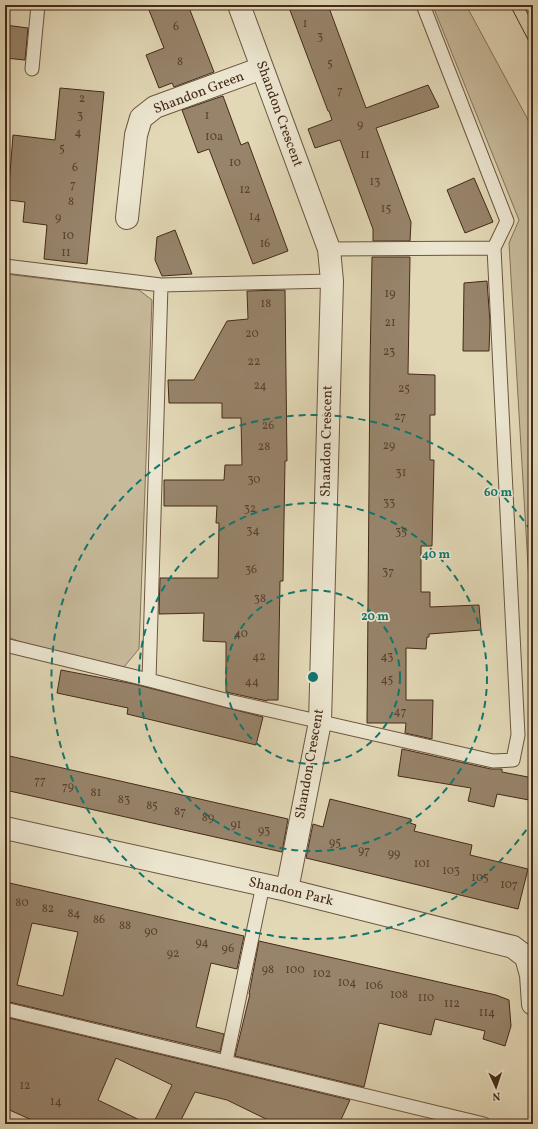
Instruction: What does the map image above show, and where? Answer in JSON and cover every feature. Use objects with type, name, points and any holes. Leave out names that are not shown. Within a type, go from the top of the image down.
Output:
[{"type":"street","name":"Shandon Crescent","points":[[239,5],[329,249],[332,281],[320,722],[287,890]]},
{"type":"street","name":"Shandon Green","points":[[127,218],[136,135],[141,118],[155,107],[262,68]]},
{"type":"street","name":"Shandon Park","points":[[5,828],[287,890],[513,947],[526,957],[531,974],[533,1004]]},
{"type":"lane","points":[[32,68],[38,5]]},
{"type":"lane","points":[[5,645],[229,701],[320,722],[493,761],[513,760],[518,735],[494,248],[507,221],[423,5]]},
{"type":"lane","points":[[329,249],[494,248]]},
{"type":"lane","points":[[5,266],[161,285],[332,281]]},
{"type":"lane","points":[[149,680],[161,285]]},
{"type":"lane","points":[[226,1062],[263,885]]},
{"type":"lane","points":[[5,1009],[484,1124]]},
{"type":"shaded area","points":[[466,5],[533,129],[533,651],[509,243],[519,220],[433,6]]},
{"type":"shaded area","points":[[5,274],[139,290],[152,300],[139,649],[123,668],[21,642],[5,636]]},
{"type":"building","points":[[147,5],[188,5],[214,72],[174,87],[172,83],[159,88],[146,55],[164,48]]},
{"type":"building","points":[[288,5],[328,5],[366,108],[428,85],[439,107],[376,128],[411,222],[410,241],[373,241],[373,229],[340,140],[315,148],[308,129],[332,120]]},
{"type":"building","points":[[5,25],[28,28],[25,60],[5,58]]},
{"type":"building","points":[[60,88],[104,92],[87,264],[44,259],[47,225],[23,222],[25,202],[8,200],[13,135],[55,140]]},
{"type":"building","points":[[223,96],[241,145],[248,142],[288,251],[253,264],[209,149],[198,153],[182,110]]},
{"type":"building","points":[[474,178],[493,222],[465,233],[447,190]]},
{"type":"building","points":[[175,230],[192,274],[162,276],[155,260],[157,237]]},
{"type":"building","points":[[372,257],[410,257],[408,374],[435,375],[435,415],[430,415],[430,460],[434,460],[432,546],[421,546],[421,592],[430,592],[430,607],[479,605],[481,630],[429,634],[429,637],[427,637],[426,649],[406,648],[406,700],[433,700],[432,739],[405,733],[406,723],[367,723]]},
{"type":"building","points":[[487,281],[490,322],[489,351],[463,351],[464,283]]},
{"type":"building","points":[[285,290],[287,461],[285,461],[283,581],[280,581],[278,700],[267,701],[226,692],[226,642],[203,641],[204,613],[159,614],[160,578],[218,578],[219,523],[216,523],[217,506],[164,506],[164,480],[224,480],[225,465],[242,465],[241,418],[222,418],[222,403],[169,403],[168,380],[194,380],[227,321],[248,319],[247,291]]},
{"type":"building","points":[[61,670],[134,684],[263,717],[256,745],[127,714],[128,708],[57,693]]},
{"type":"building","points":[[402,749],[491,769],[502,769],[502,772],[533,778],[529,800],[497,794],[494,807],[468,801],[471,788],[398,776]]},
{"type":"building","points":[[5,755],[288,819],[282,852],[5,790]]},
{"type":"building","points":[[330,799],[411,819],[410,823],[416,825],[414,831],[472,845],[470,855],[528,869],[518,909],[306,858],[313,824],[323,827]]},
{"type":"building","points":[[5,882],[244,936],[237,969],[211,963],[196,1027],[224,1034],[220,1052],[5,1001]],"holes":[[[32,923],[78,932],[63,996],[17,985]]]},
{"type":"building","points":[[259,941],[496,995],[509,1000],[511,1026],[505,1046],[483,1039],[485,1031],[435,1019],[431,1035],[379,1023],[364,1087],[235,1056],[250,994]]},
{"type":"building","points":[[5,1017],[350,1100],[339,1124],[282,1124],[268,1120],[227,1100],[195,1092],[179,1124],[153,1124],[172,1085],[116,1058],[98,1100],[148,1124],[41,1124],[5,1108]]},
{"type":"tram line","points":[[510,5],[533,49]]},
{"type":"tram line","points":[[523,5],[533,23]]}]
